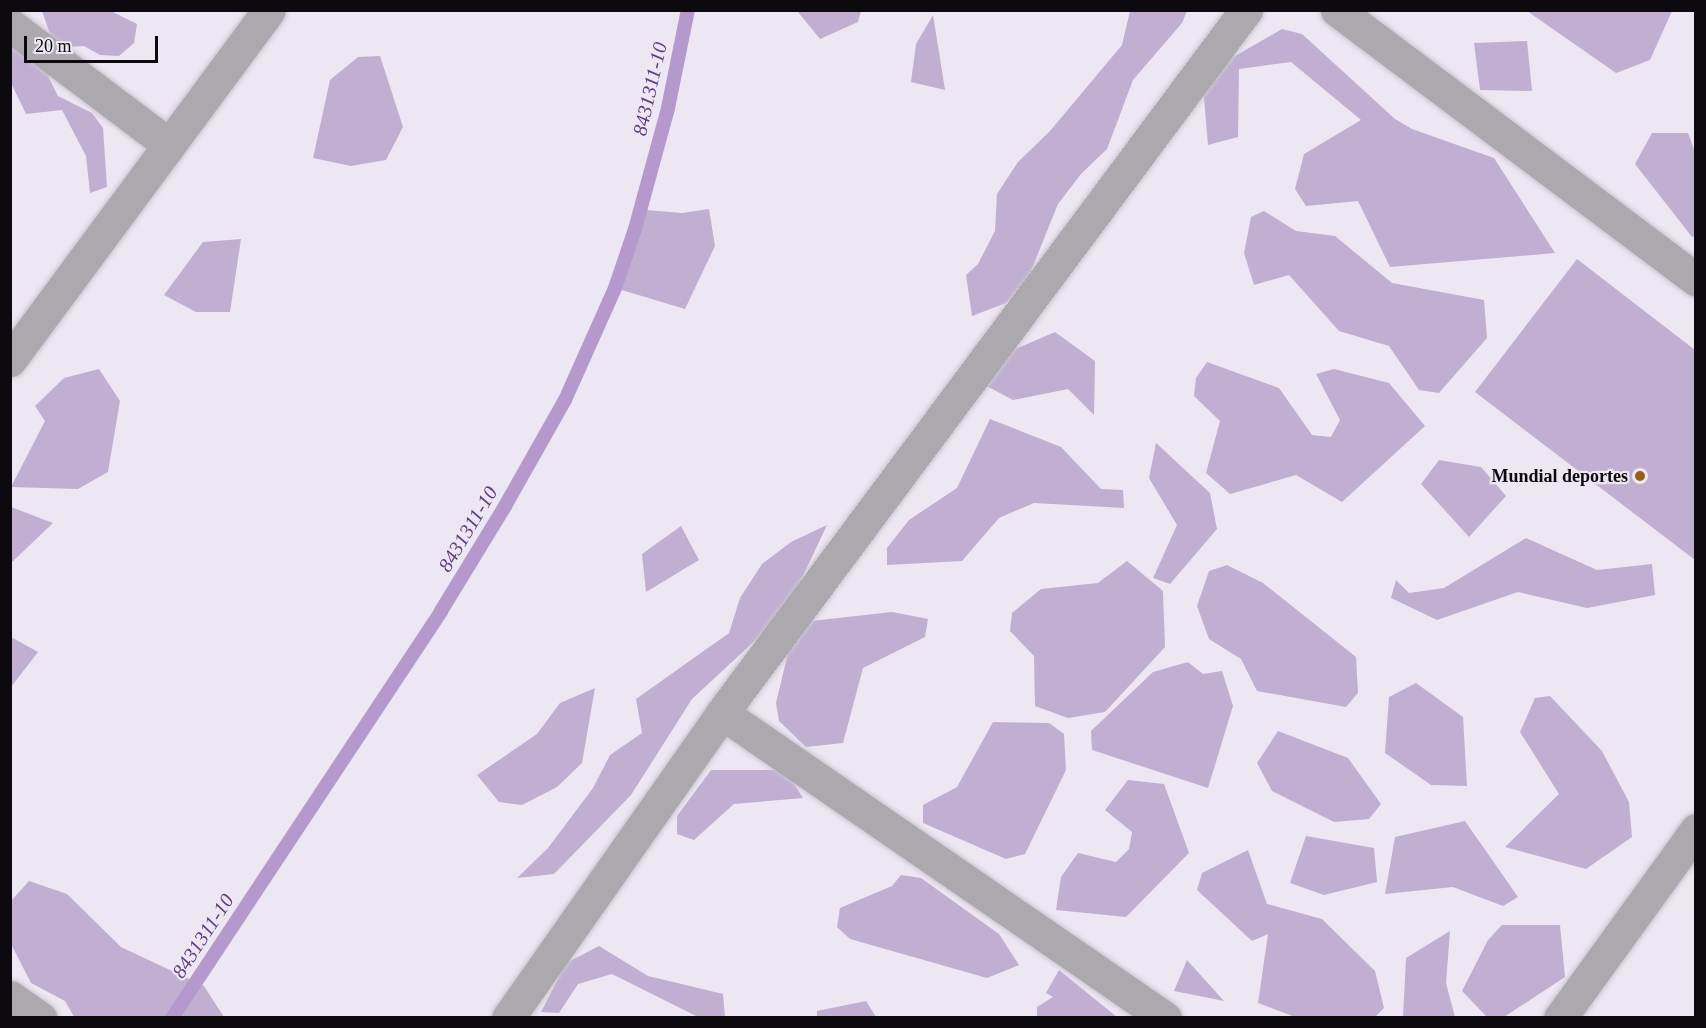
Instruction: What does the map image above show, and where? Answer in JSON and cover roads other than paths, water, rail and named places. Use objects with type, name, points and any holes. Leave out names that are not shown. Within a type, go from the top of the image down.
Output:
[{"type":"street","points":[[10,360],[269,10]]},
{"type":"street","points":[[508,1017],[722,713],[1246,10]]},
{"type":"street","points":[[1337,10],[1695,280]]},
{"type":"street","points":[[10,25],[169,145]]},
{"type":"street","points":[[722,713],[1165,1017]]},
{"type":"street","points":[[1560,1017],[1695,830]]},
{"type":"street","points":[[10,997],[40,1017]]},
{"type":"waterway","name":"8431311-10","points":[[172,1018],[441,611],[505,506],[565,400],[615,288],[635,229],[668,108],[688,10]]},
{"type":"place","name":"Mundial deportes","points":[[1640,476]]}]
